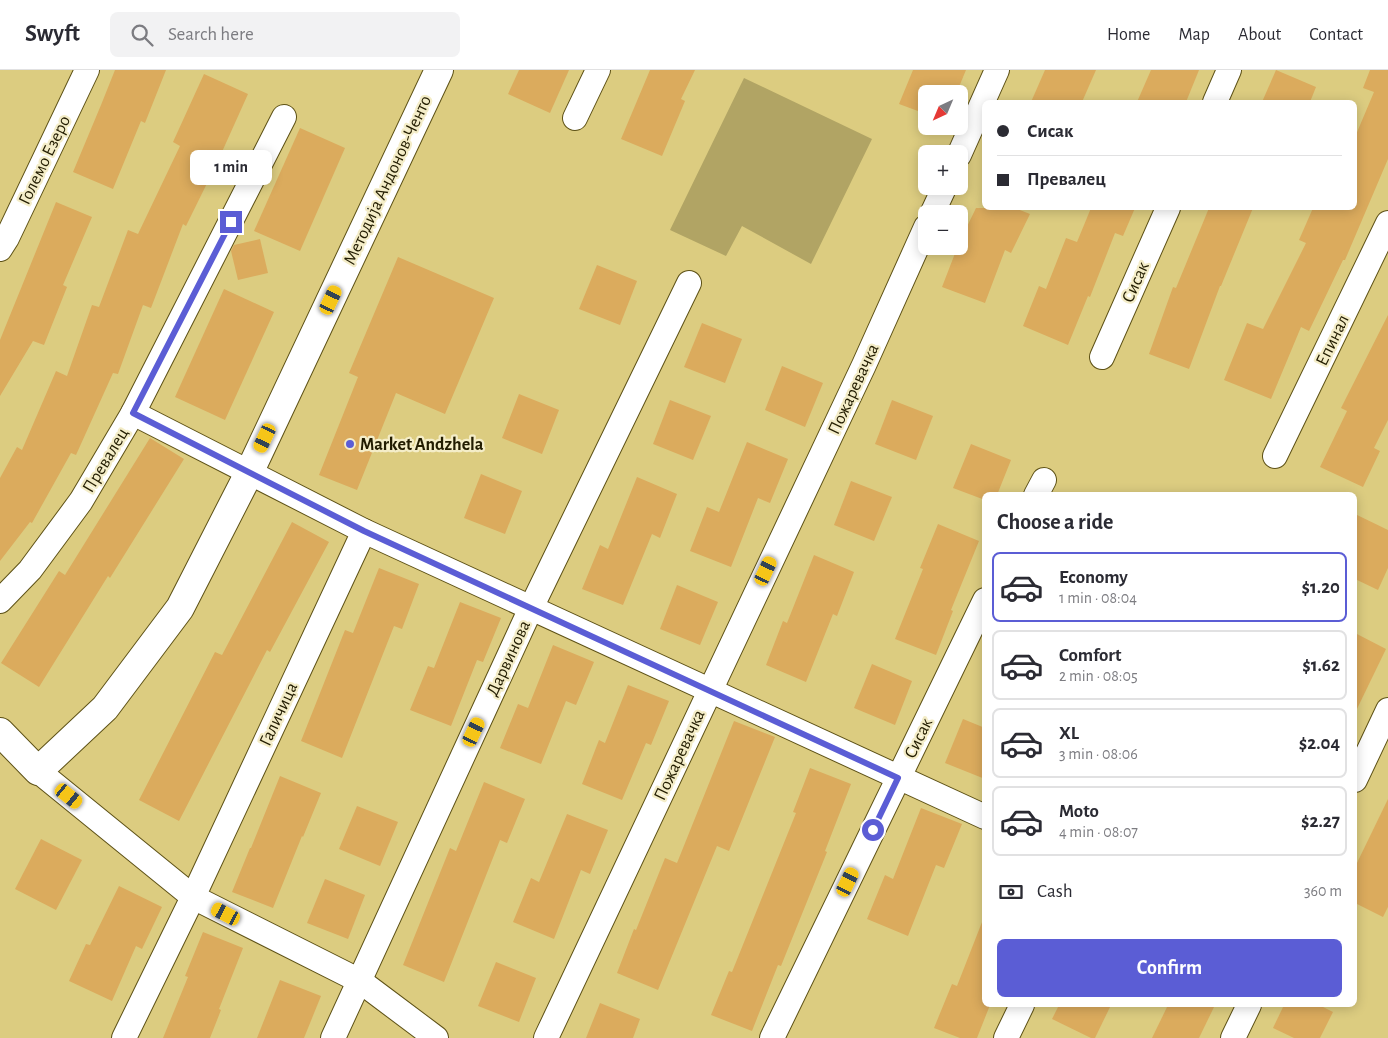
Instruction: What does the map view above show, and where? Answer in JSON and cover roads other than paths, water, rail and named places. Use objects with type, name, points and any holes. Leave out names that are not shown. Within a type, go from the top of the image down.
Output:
[{"type":"street","name":"Големо Езеро","points":[[0,249],[87,70]]},
{"type":"street","name":"Методија Андонов-Ченто","points":[[38,771],[105,708],[180,608],[249,473],[440,70]]},
{"type":"street","points":[[575,118],[598,70]]},
{"type":"street","points":[[984,100],[997,70]]},
{"type":"street","points":[[1216,100],[1229,70]]},
{"type":"street","points":[[963,145],[982,104]]},
{"type":"street","name":"Превалец","points":[[0,601],[30,570],[81,501],[133,413],[284,117]]},
{"type":"street","name":"Сисак","points":[[1102,357],[1167,210]]},
{"type":"street","name":"Епинал","points":[[1275,456],[1388,223]]},
{"type":"street","name":"Пожаревачка","points":[[546,1038],[864,365],[918,245]]},
{"type":"street","name":"Дарвинова","points":[[333,1038],[531,608],[689,283]]},
{"type":"street","points":[[133,413],[364,531],[982,816]]},
{"type":"street","name":"Галичица","points":[[124,1038],[193,897],[364,531]]},
{"type":"street","name":"Сисак","points":[[772,1038],[982,606]]},
{"type":"street","points":[[1357,776],[1388,710]]},
{"type":"street","points":[[0,732],[38,771],[193,897],[360,981],[436,1038]]},
{"type":"street","points":[[1006,1038],[1021,1007]]},
{"type":"street","points":[[1233,1038],[1248,1007]]},
{"type":"place","name":"Market Andzhela","points":[[350,444]]}]
